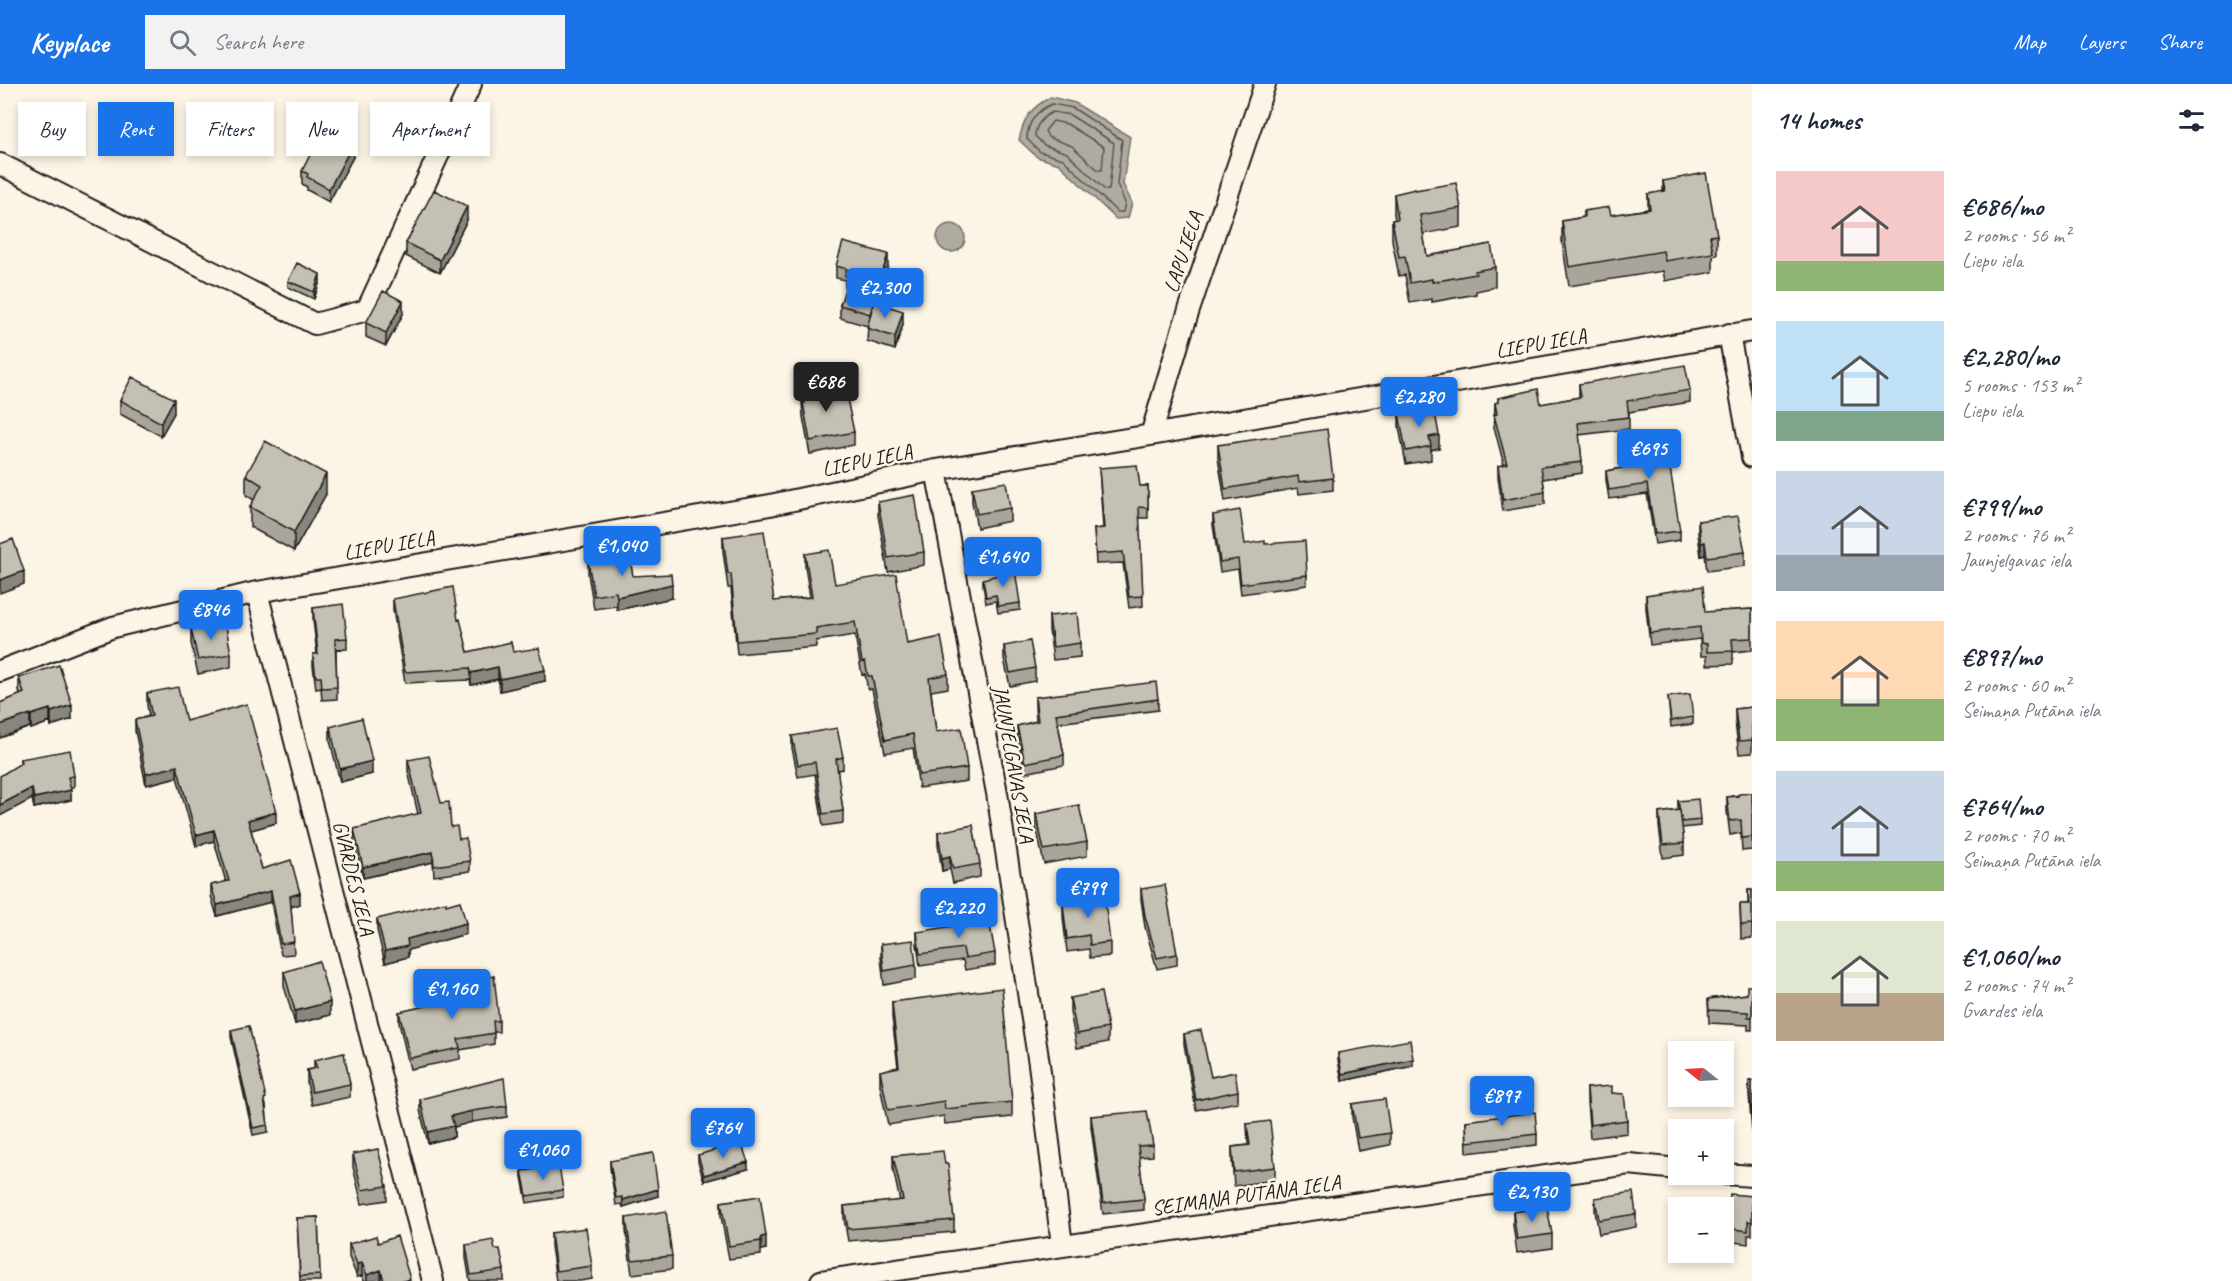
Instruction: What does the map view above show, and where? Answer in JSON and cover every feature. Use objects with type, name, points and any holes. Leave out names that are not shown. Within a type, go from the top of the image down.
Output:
[{"type":"street","points":[[0,164],[315,324],[367,310],[471,84]]},
{"type":"street","name":"LAPU IELA","points":[[1151,435],[1186,320],[1265,84]]},
{"type":"street","name":"LIEPU IELA","points":[[0,671],[113,627],[257,592],[770,505],[936,470],[1752,331]]},
{"type":"street","points":[[1729,334],[1752,458]]},
{"type":"street","name":"JAUNJELGAVAS IELA","points":[[936,470],[997,794],[1039,1064],[1062,1245]]},
{"type":"street","name":"GVARDES IELA","points":[[257,592],[433,1281]]},
{"type":"street","name":"SEIMAŅA PUTĀNA IELA","points":[[821,1281],[1629,1164],[1668,1168]]},
{"type":"street","points":[[1734,1174],[1752,1176]]},
{"type":"water","points":[[1051,97],[1075,103],[1130,137],[1123,184],[1132,203],[1128,218],[1116,219],[1059,164],[1037,157],[1019,140],[1029,114]]},
{"type":"water","points":[[951,224],[961,228],[965,238],[961,248],[951,252],[941,248],[937,238],[941,228]]},
{"type":"building","points":[[310,156],[347,156],[329,189],[307,177],[308,174],[302,171]]},
{"type":"building","points":[[1706,173],[1717,235],[1710,236],[1713,253],[1665,261],[1663,251],[1569,267],[1562,221],[1584,217],[1584,211],[1609,207],[1611,215],[1650,209],[1648,194],[1665,191],[1663,181]]},
{"type":"building","points":[[1456,183],[1461,208],[1420,215],[1427,256],[1491,244],[1495,267],[1475,271],[1476,274],[1432,282],[1432,279],[1410,283],[1405,256],[1399,257],[1392,220],[1398,219],[1394,194]]},
{"type":"building","points":[[434,190],[467,206],[440,260],[406,243]]},
{"type":"building","points":[[843,242],[888,254],[870,314],[840,305],[849,277],[845,275],[847,269],[836,266]]},
{"type":"building","points":[[297,263],[320,274],[314,292],[288,281]]},
{"type":"building","points":[[383,291],[403,301],[386,333],[366,323]]},
{"type":"building","points":[[874,302],[903,311],[895,337],[867,328]]},
{"type":"building","points":[[1685,365],[1690,390],[1627,401],[1629,417],[1578,423],[1582,462],[1541,467],[1545,492],[1503,500],[1498,466],[1507,464],[1494,415],[1497,414],[1495,403],[1498,402],[1498,398],[1538,389],[1541,404],[1581,397],[1579,384]]},
{"type":"building","points":[[132,377],[174,399],[161,423],[120,400]]},
{"type":"building","points":[[829,383],[832,397],[846,394],[854,432],[810,441],[801,388]]},
{"type":"building","points":[[1434,407],[1439,435],[1429,437],[1431,446],[1406,451],[1399,414]]},
{"type":"building","points":[[1327,429],[1333,478],[1299,482],[1298,476],[1225,489],[1218,445]]},
{"type":"building","points":[[1665,437],[1680,531],[1655,534],[1647,484],[1609,490],[1606,471],[1623,468],[1619,444]]},
{"type":"building","points":[[265,441],[326,474],[294,532],[250,507],[262,485],[246,475]]},
{"type":"building","points":[[1137,465],[1140,486],[1148,486],[1148,508],[1139,507],[1143,596],[1129,597],[1123,552],[1096,554],[1094,529],[1104,528],[1099,468]]},
{"type":"building","points":[[1006,482],[1010,508],[977,514],[972,488]]},
{"type":"building","points":[[915,495],[924,552],[888,558],[878,502]]},
{"type":"building","points":[[1240,510],[1245,544],[1265,541],[1265,544],[1305,541],[1307,575],[1241,584],[1238,559],[1220,562],[1213,515]]},
{"type":"building","points":[[1738,516],[1745,552],[1707,557],[1705,542],[1701,543],[1698,521]]},
{"type":"building","points":[[764,531],[774,601],[812,597],[805,554],[829,550],[835,584],[896,574],[907,644],[941,637],[948,674],[929,678],[936,732],[961,728],[967,768],[919,775],[913,734],[885,740],[872,676],[868,676],[865,661],[862,662],[855,622],[816,628],[816,634],[737,641],[731,574],[728,574],[723,537]]},
{"type":"building","points":[[13,539],[24,571],[0,580],[0,544]]},
{"type":"building","points":[[629,553],[633,576],[671,574],[672,584],[617,597],[616,592],[594,596],[588,561]]},
{"type":"building","points":[[1015,570],[1020,603],[998,606],[996,595],[986,597],[983,579]]},
{"type":"building","points":[[1703,586],[1705,612],[1752,609],[1752,638],[1732,639],[1733,651],[1707,652],[1707,644],[1701,643],[1700,627],[1650,633],[1646,595]]},
{"type":"building","points":[[453,587],[458,620],[460,619],[468,652],[511,642],[513,652],[539,648],[545,670],[500,679],[498,667],[471,673],[470,668],[405,672],[393,599]]},
{"type":"building","points":[[343,604],[347,638],[335,639],[337,687],[322,688],[321,677],[316,677],[313,654],[318,654],[313,608]]},
{"type":"building","points":[[1077,613],[1080,643],[1053,647],[1049,616]]},
{"type":"building","points":[[225,621],[231,654],[198,660],[191,629]]},
{"type":"building","points":[[1030,641],[1035,668],[1010,673],[1004,646]]},
{"type":"building","points":[[59,665],[72,705],[51,712],[50,709],[30,714],[0,725],[0,703],[24,693],[19,678]]},
{"type":"building","points":[[1156,682],[1158,699],[1056,714],[1064,755],[1025,763],[1017,726],[1038,721],[1035,697]]},
{"type":"building","points":[[178,687],[186,721],[247,704],[276,812],[248,820],[262,869],[291,860],[300,893],[290,896],[294,942],[281,944],[271,891],[217,905],[211,885],[229,881],[214,830],[196,835],[177,766],[146,774],[135,720],[152,716],[147,693]]},
{"type":"building","points":[[1690,694],[1693,717],[1671,721],[1668,697]]},
{"type":"building","points":[[1752,707],[1752,740],[1739,741],[1735,709]]},
{"type":"building","points":[[362,718],[372,761],[340,769],[330,727]]},
{"type":"building","points":[[837,728],[843,757],[836,759],[843,811],[823,814],[815,762],[798,765],[792,736]]},
{"type":"building","points":[[70,750],[74,776],[68,777],[71,790],[34,798],[32,788],[0,805],[0,776],[21,763],[20,759]]},
{"type":"building","points":[[429,756],[441,803],[449,802],[451,827],[457,826],[459,839],[466,838],[470,861],[434,866],[433,852],[363,867],[354,829],[421,813],[408,760]]},
{"type":"building","points":[[1752,793],[1752,837],[1742,838],[1741,820],[1730,821],[1727,797]]},
{"type":"building","points":[[1698,799],[1700,820],[1682,822],[1678,801]]},
{"type":"building","points":[[1079,805],[1087,842],[1044,850],[1036,814]]},
{"type":"building","points":[[1680,810],[1684,843],[1663,845],[1659,813]]},
{"type":"building","points":[[973,825],[980,864],[953,869],[950,856],[942,858],[938,832]]},
{"type":"building","points":[[1165,885],[1177,954],[1157,958],[1145,916],[1141,889]]},
{"type":"building","points":[[1748,890],[1752,890],[1752,924],[1741,925],[1740,904],[1749,904]]},
{"type":"building","points":[[1104,892],[1110,942],[1090,945],[1089,935],[1067,939],[1063,904],[1085,900],[1084,894]]},
{"type":"building","points":[[460,901],[466,923],[407,939],[408,946],[385,951],[377,919],[446,902],[446,905]]},
{"type":"building","points":[[989,920],[995,953],[965,958],[963,948],[920,954],[917,932]]},
{"type":"building","points":[[913,940],[916,965],[884,971],[881,944]]},
{"type":"building","points":[[319,961],[330,1002],[295,1011],[284,972]]},
{"type":"building","points":[[494,976],[499,1021],[493,1021],[494,1033],[458,1039],[460,1048],[410,1058],[399,1012],[467,997],[464,983]]},
{"type":"building","points":[[1747,986],[1752,986],[1752,1017],[1748,1017],[1748,1012],[1709,1010],[1708,999],[1747,994]]},
{"type":"building","points":[[1002,988],[1012,1102],[945,1109],[944,1101],[888,1110],[880,1071],[899,1067],[892,1002]]},
{"type":"building","points":[[1101,992],[1108,1028],[1077,1034],[1070,998]]},
{"type":"building","points":[[249,1026],[266,1098],[264,1099],[268,1125],[253,1128],[231,1030]]},
{"type":"building","points":[[1201,1030],[1211,1077],[1235,1072],[1238,1091],[1196,1100],[1184,1034]]},
{"type":"building","points":[[1410,1040],[1413,1059],[1342,1074],[1338,1053]]},
{"type":"building","points":[[344,1053],[350,1084],[312,1092],[307,1070],[317,1068],[314,1060]]},
{"type":"building","points":[[504,1078],[507,1106],[451,1116],[454,1126],[428,1132],[420,1099]]},
{"type":"building","points":[[1749,1081],[1752,1081],[1752,1118],[1751,1118]]},
{"type":"building","points":[[1612,1086],[1612,1093],[1624,1094],[1627,1120],[1590,1125],[1587,1088]]},
{"type":"building","points":[[1385,1099],[1390,1133],[1358,1138],[1352,1104]]},
{"type":"building","points":[[1147,1111],[1153,1145],[1138,1146],[1144,1199],[1103,1203],[1091,1116]]},
{"type":"building","points":[[1535,1112],[1537,1134],[1467,1142],[1466,1121]]},
{"type":"building","points":[[1270,1121],[1275,1167],[1234,1172],[1232,1147],[1250,1145],[1247,1124]]},
{"type":"building","points":[[741,1142],[748,1162],[704,1175],[698,1155]]},
{"type":"building","points":[[378,1149],[387,1186],[362,1190],[353,1154]]},
{"type":"building","points":[[943,1151],[945,1164],[948,1164],[954,1220],[848,1229],[844,1206],[903,1200],[893,1156]]},
{"type":"building","points":[[653,1153],[658,1189],[623,1200],[622,1197],[616,1198],[610,1161]]},
{"type":"building","points":[[559,1166],[563,1190],[527,1196],[522,1171]]},
{"type":"building","points":[[1633,1192],[1636,1214],[1599,1220],[1595,1198]]},
{"type":"building","points":[[1730,1194],[1752,1196],[1752,1222],[1748,1221],[1748,1231],[1734,1229],[1734,1197],[1730,1197]]},
{"type":"building","points":[[760,1196],[766,1236],[761,1237],[761,1241],[729,1246],[721,1202]]},
{"type":"building","points":[[1547,1207],[1552,1234],[1517,1239],[1513,1212]]},
{"type":"building","points":[[666,1211],[672,1256],[632,1260],[626,1218]]},
{"type":"building","points":[[318,1217],[320,1275],[300,1276],[297,1218]]},
{"type":"building","points":[[586,1228],[592,1266],[556,1271],[551,1233]]},
{"type":"building","points":[[376,1236],[378,1243],[397,1236],[410,1279],[384,1281],[381,1270],[367,1275],[362,1263],[357,1264],[349,1244]]},
{"type":"building","points":[[493,1240],[495,1249],[500,1249],[504,1270],[471,1275],[466,1245]]}]
